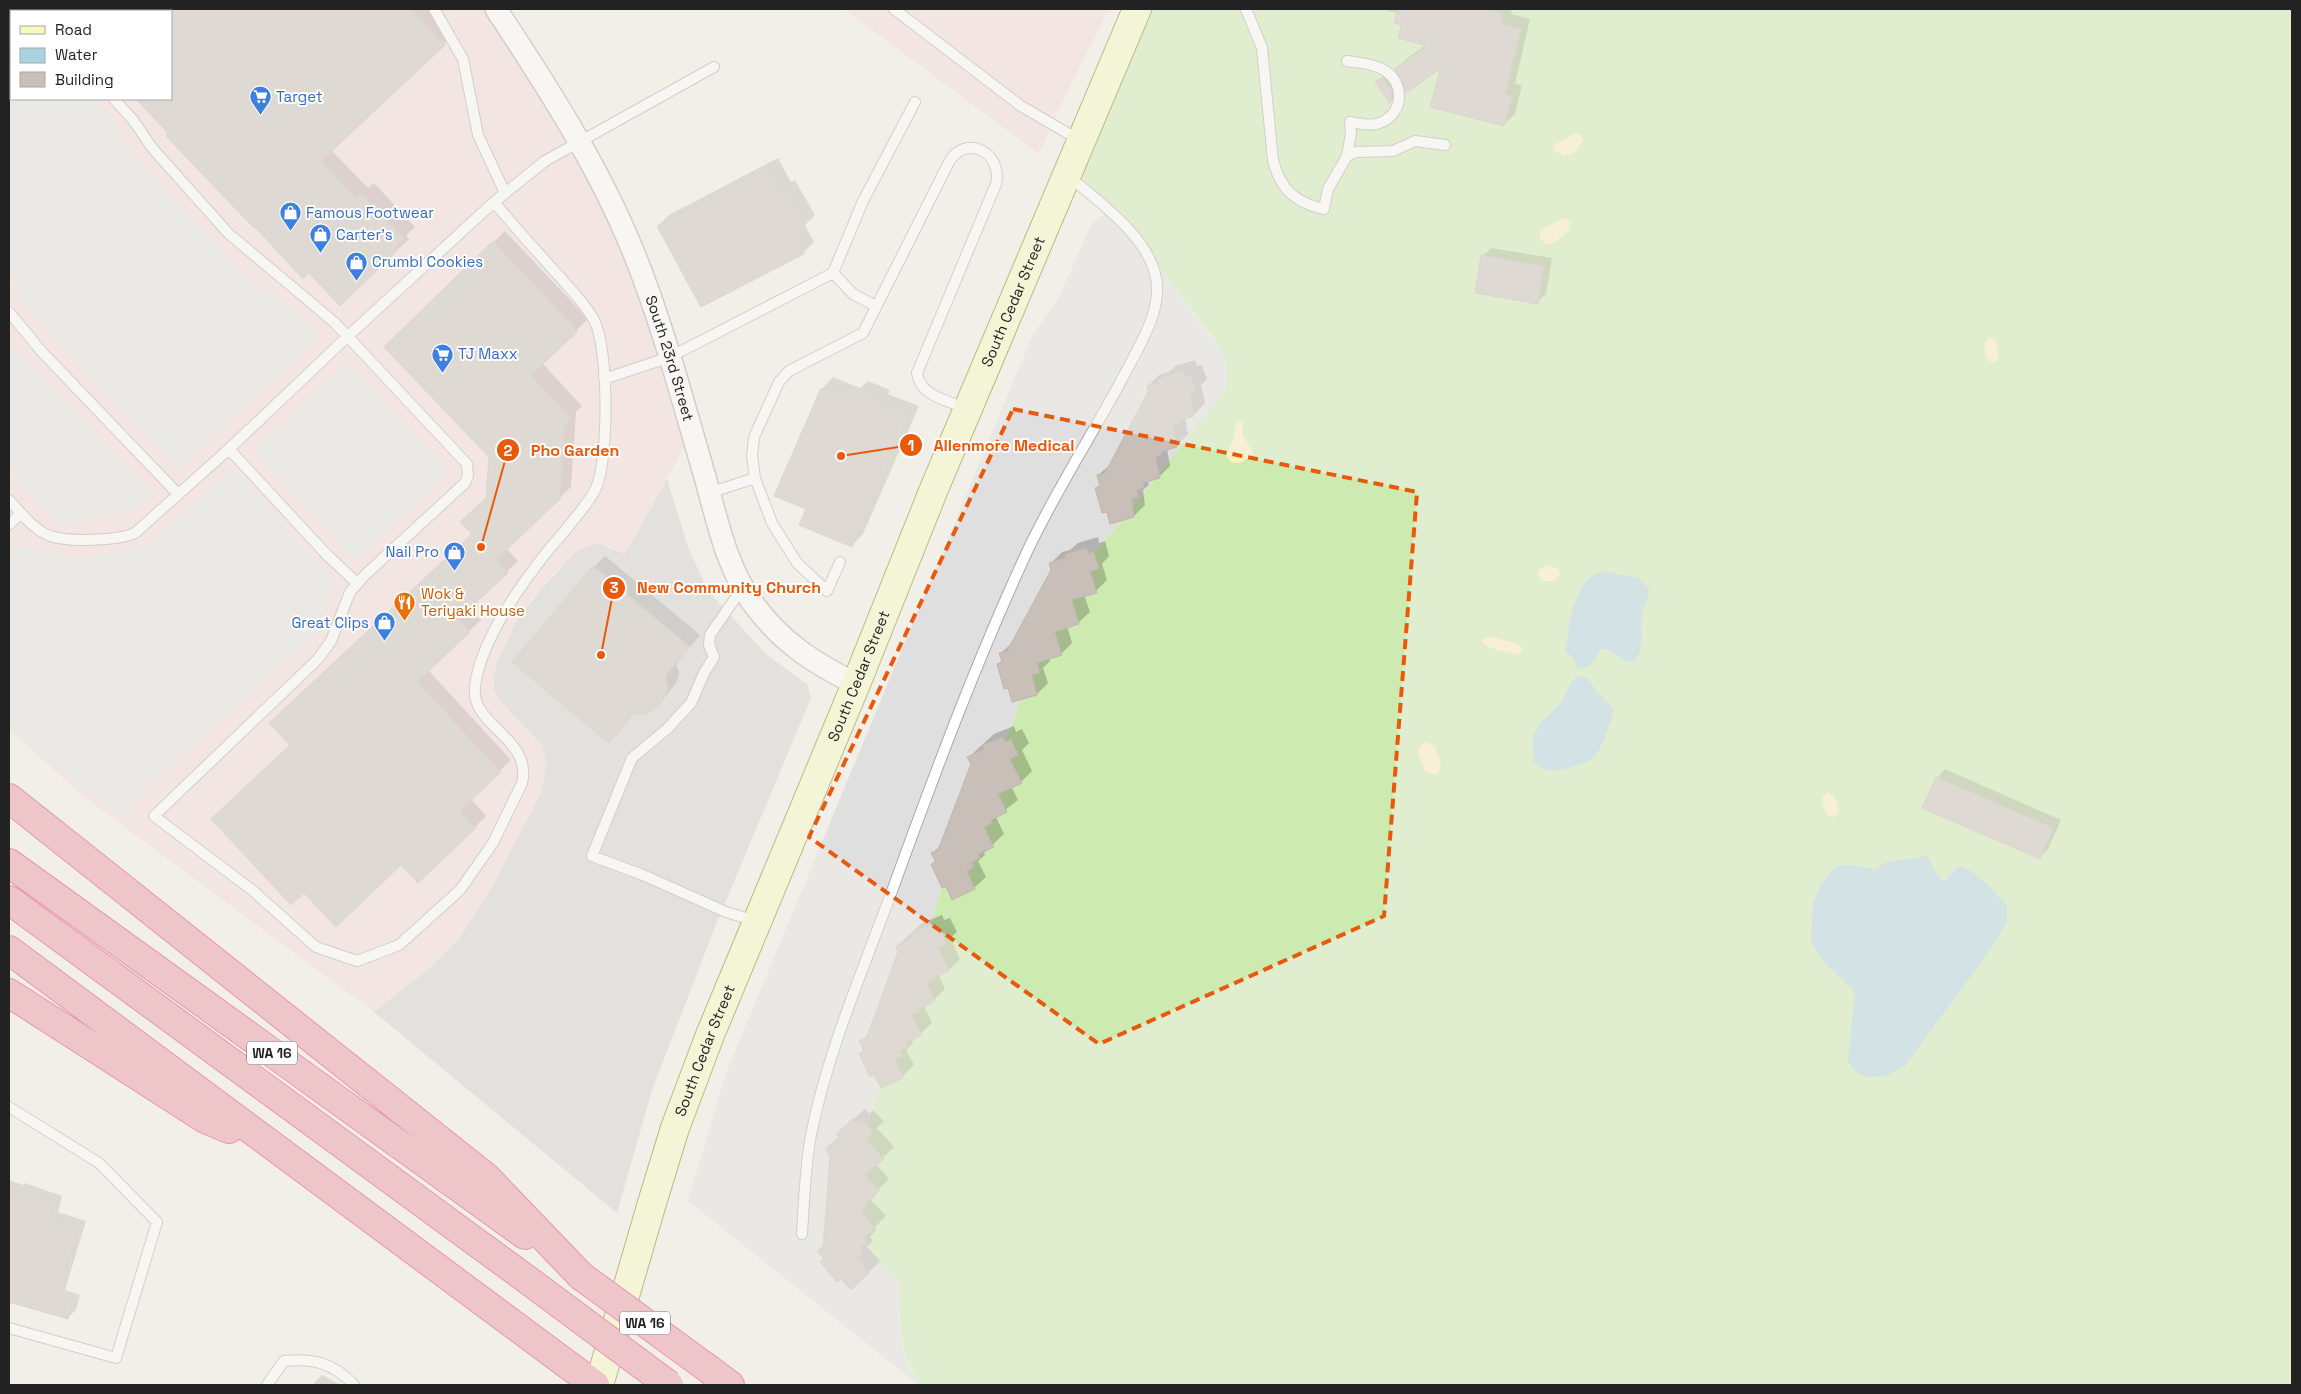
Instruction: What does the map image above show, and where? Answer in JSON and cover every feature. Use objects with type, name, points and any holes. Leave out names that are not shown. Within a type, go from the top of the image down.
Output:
[{"type":"highway","points":[[9,798],[486,1177],[536,1235]]},
{"type":"highway","name":"WA 16","points":[[9,863],[536,1235],[581,1276],[720,1378]]},
{"type":"highway","points":[[9,900],[669,1385]]},
{"type":"highway","points":[[9,950],[595,1385]]},
{"type":"highway","points":[[9,993],[205,1119],[272,1146]]},
{"type":"main road","name":"South Cedar Street","points":[[599,1385],[675,1128],[710,1035],[856,684],[934,490],[1137,9]]},
{"type":"street","name":"South 23rd Street","points":[[496,9],[532,63],[579,143],[618,217],[642,274],[670,357],[722,540],[743,587],[773,628],[798,652],[856,684]]},
{"type":"lane","points":[[435,9],[463,59],[478,135],[505,193]]},
{"type":"lane","points":[[894,9],[1021,106],[1081,141]]},
{"type":"lane","points":[[1246,9],[1262,48],[1273,160],[1282,185],[1301,202],[1324,209],[1328,189],[1346,156],[1351,134],[1350,122],[1366,125],[1384,121],[1396,109],[1399,92],[1389,74],[1382,69],[1347,61]]},
{"type":"lane","points":[[9,500],[28,521],[50,536],[106,540],[124,538],[135,533],[229,449],[494,202],[545,160],[714,67]]},
{"type":"lane","points":[[115,100],[153,149],[229,234],[321,310],[467,464],[468,476],[465,483],[357,583],[350,592],[331,641],[318,660],[154,816],[252,890],[316,946],[357,961],[399,945],[460,890],[493,843],[525,774],[519,753],[513,744],[482,714],[474,688],[485,652],[500,621],[526,578],[596,488],[604,454],[602,340],[593,319],[585,307],[494,202]]},
{"type":"lane","points":[[604,379],[670,357],[833,273],[863,201],[915,102]]},
{"type":"lane","points":[[1346,156],[1356,152],[1393,151],[1415,141],[1445,145]]},
{"type":"lane","points":[[840,562],[827,591],[808,574],[788,551],[772,523],[755,478],[752,456],[754,437],[783,377],[798,365],[863,333],[951,158],[967,148],[977,148],[987,153],[996,166],[996,184],[917,373],[919,380],[928,392],[969,410]]},
{"type":"lane","points":[[802,1234],[806,1165],[817,1107],[850,1007],[923,805],[980,661],[1027,552],[1120,384],[1144,337],[1156,303],[1158,290],[1156,272],[1146,251],[1112,213],[1066,175]]},
{"type":"lane","points":[[833,273],[853,294],[876,306]]},
{"type":"lane","points":[[9,312],[42,352],[178,494]]},
{"type":"lane","points":[[229,449],[327,555],[357,583]]},
{"type":"lane","points":[[709,493],[755,478]]},
{"type":"lane","points":[[9,525],[21,513]]},
{"type":"lane","points":[[743,587],[711,632],[709,645],[714,657],[704,673],[691,703],[667,729],[632,758],[592,856],[726,912],[757,921]]},
{"type":"lane","points":[[9,1107],[99,1164],[157,1222],[116,1358],[9,1328]]},
{"type":"lane","points":[[267,1385],[284,1361],[316,1361],[332,1369],[354,1385]]},
{"type":"highlighted area","points":[[1013,409],[1417,492],[1384,916],[1099,1044],[809,837]]},
{"type":"shaded area","points":[[9,9],[496,9],[590,162],[692,433],[625,554],[608,546],[557,570],[530,601],[517,620],[497,663],[493,684],[505,706],[542,745],[546,762],[542,791],[491,889],[459,939],[429,969],[374,1012],[83,796],[9,729]]},
{"type":"shaded area","points":[[844,9],[1109,9],[1066,94],[1039,154]]},
{"type":"shaded area","points":[[9,34],[10,100],[95,100],[113,119],[121,142],[253,284],[273,294],[321,335],[177,469],[22,303],[9,272]]},
{"type":"shaded area","points":[[1109,210],[1146,251],[1223,353],[1227,365],[1227,388],[1140,498],[1056,597],[1012,725],[949,866],[851,1179],[871,1253],[900,1283],[898,1315],[901,1340],[905,1358],[913,1374],[922,1385],[919,1385],[688,1201],[726,1073],[1033,334],[1058,299],[1091,225]]},
{"type":"shaded area","points":[[9,341],[152,493],[134,509],[64,525],[52,517],[9,471]]},
{"type":"shaded area","points":[[347,362],[450,472],[355,560],[254,451]]},
{"type":"shaded area","points":[[233,468],[336,580],[315,633],[148,786],[121,819],[9,729],[9,550],[14,545],[77,558],[127,551],[155,540]]},
{"type":"shaded area","points":[[667,479],[688,547],[708,591],[767,655],[807,684],[811,698],[715,927],[652,1090],[617,1213],[374,1012],[429,969],[459,939],[491,889],[542,791],[546,762],[542,745],[505,706],[494,690],[494,676],[497,663],[517,620],[542,588],[578,550],[597,543],[625,554]]},
{"type":"green space","points":[[1137,9],[2292,9],[2292,1385],[922,1385],[908,1362],[901,1337],[900,1283],[871,1253],[851,1179],[949,866],[1012,725],[1057,597],[1140,498],[1227,388],[1227,365],[1223,353],[1210,334],[1146,251],[1066,175]]},
{"type":"sand","points":[[1573,134],[1580,134],[1583,140],[1577,151],[1565,156],[1553,150],[1553,145]]},
{"type":"sand","points":[[1563,218],[1570,222],[1569,231],[1554,243],[1546,244],[1540,239],[1540,231]]},
{"type":"sand","points":[[1989,338],[1993,339],[1997,344],[1998,359],[1995,363],[1989,361],[1986,356],[1984,344]]},
{"type":"sand","points":[[1237,420],[1242,422],[1243,435],[1252,451],[1252,455],[1241,463],[1232,463],[1226,456],[1233,440]]},
{"type":"sand","points":[[1548,565],[1559,569],[1560,576],[1553,581],[1544,581],[1538,575],[1542,568]]},
{"type":"sand","points":[[1489,636],[1515,643],[1522,647],[1522,652],[1515,655],[1487,646],[1481,641]]},
{"type":"sand","points":[[1426,742],[1435,746],[1439,758],[1440,769],[1436,775],[1426,772],[1418,754],[1420,746]]},
{"type":"sand","points":[[1828,792],[1835,798],[1838,806],[1838,813],[1834,817],[1826,814],[1822,803],[1823,796]]},
{"type":"water","points":[[1603,571],[1638,578],[1649,588],[1641,622],[1640,651],[1634,662],[1627,662],[1606,649],[1600,650],[1594,662],[1589,666],[1576,667],[1573,658],[1565,652],[1574,605],[1585,584],[1593,576]]},
{"type":"water","points":[[1581,676],[1588,678],[1596,691],[1613,708],[1613,715],[1605,736],[1593,758],[1574,767],[1559,770],[1544,769],[1534,762],[1533,743],[1535,732],[1563,700],[1574,679]]},
{"type":"water","points":[[1927,856],[1936,873],[1944,881],[1959,866],[1979,877],[2007,905],[2007,922],[1992,947],[1905,1066],[1882,1076],[1874,1077],[1859,1074],[1848,1060],[1855,992],[1823,961],[1811,942],[1813,904],[1820,886],[1836,866],[1853,865],[1876,870],[1884,863]]},
{"type":"building","name":"Target","points":[[411,9],[445,45],[321,161],[356,199],[362,194],[405,239],[395,247],[398,250],[340,306],[309,273],[303,279],[166,136],[168,133],[137,100],[172,100],[171,10]]},
{"type":"building","points":[[1398,9],[1493,9],[1492,11],[1503,14],[1501,24],[1521,29],[1505,94],[1512,96],[1504,126],[1430,107],[1440,69],[1406,93],[1402,80],[1394,69],[1427,46],[1398,38],[1401,25],[1394,23]]},
{"type":"building","points":[[1382,77],[1392,92],[1390,104],[1375,82]]},
{"type":"building","points":[[767,169],[780,192],[784,190],[805,227],[793,233],[804,254],[701,307],[657,226]]},
{"type":"building","points":[[493,241],[578,331],[531,375],[571,418],[565,424],[560,499],[496,560],[508,573],[458,619],[470,632],[417,682],[501,772],[460,811],[476,828],[418,883],[401,865],[336,927],[304,893],[291,905],[211,819],[290,745],[269,723],[472,534],[460,522],[486,498],[489,457],[384,347]]},
{"type":"building","points":[[1481,255],[1544,266],[1538,304],[1475,293]]},
{"type":"building","points":[[1184,370],[1186,377],[1191,375],[1196,392],[1190,393],[1194,416],[1178,421],[1179,424],[1173,425],[1177,447],[1161,452],[1162,455],[1156,457],[1160,478],[1143,483],[1144,488],[1136,490],[1139,497],[1132,499],[1134,517],[1110,524],[1107,512],[1102,513],[1095,488],[1100,486],[1097,475],[1105,473],[1148,392],[1147,386],[1164,381],[1163,377]]},
{"type":"building","points":[[821,388],[851,400],[855,391],[879,401],[878,405],[909,417],[852,547],[799,525],[806,509],[774,496]]},
{"type":"building","points":[[1087,548],[1088,553],[1094,552],[1099,569],[1090,571],[1097,593],[1072,600],[1079,624],[1055,632],[1062,655],[1037,663],[1040,673],[1032,675],[1037,695],[1012,702],[1008,688],[1004,689],[997,664],[1002,662],[999,653],[1007,651],[1051,570],[1049,563],[1066,558],[1065,554]]},
{"type":"building","points":[[593,566],[690,647],[665,676],[668,689],[658,707],[646,714],[634,713],[609,743],[512,662]]},
{"type":"building","points":[[1003,737],[1005,742],[1011,739],[1018,755],[1010,759],[1022,783],[998,794],[1007,812],[991,820],[992,823],[984,827],[994,847],[978,854],[980,858],[972,862],[974,867],[967,871],[975,889],[952,900],[946,887],[942,888],[931,864],[936,862],[931,853],[938,850],[971,764],[967,757],[984,749],[982,745]]},
{"type":"building","points":[[1936,777],[2053,828],[2040,859],[1922,808]]},
{"type":"building","points":[[930,925],[933,930],[939,928],[946,944],[938,948],[949,971],[926,982],[935,1001],[919,1009],[920,1012],[912,1015],[922,1035],[906,1042],[908,1047],[900,1051],[902,1056],[895,1059],[903,1078],[881,1088],[874,1075],[870,1077],[859,1053],[864,1051],[859,1041],[866,1038],[898,952],[896,946],[912,938],[910,934]]},
{"type":"building","points":[[853,1119],[857,1124],[861,1120],[873,1133],[867,1139],[884,1159],[865,1175],[879,1191],[865,1203],[867,1205],[861,1211],[875,1228],[863,1239],[866,1242],[859,1248],[863,1253],[856,1258],[869,1273],[851,1290],[841,1279],[837,1282],[820,1262],[824,1259],[817,1251],[823,1246],[826,1213],[830,1155],[825,1149],[839,1137],[836,1134]]},
{"type":"building","points":[[16,1190],[55,1205],[50,1220],[78,1229],[57,1298],[73,1303],[68,1319],[9,1302],[9,1191],[15,1193]]},
{"type":"place","name":"Target","points":[[260,116]]},
{"type":"place","name":"Famous Footwear","points":[[290,232]]},
{"type":"place","name":"Carter's","points":[[320,254]]},
{"type":"place","name":"Crumbl Cookies","points":[[356,281]]},
{"type":"place","name":"TJ Maxx","points":[[442,373]]},
{"type":"place","name":"Allenmore Medical","points":[[841,456]]},
{"type":"place","name":"Pho Garden","points":[[481,547]]},
{"type":"place","name":"Nail Pro","points":[[455,571]]},
{"type":"place","name":"Wok & Teriyaki House","points":[[405,622]]},
{"type":"place","name":"Great Clips","points":[[385,642]]},
{"type":"place","name":"New Community Church","points":[[601,655]]}]
